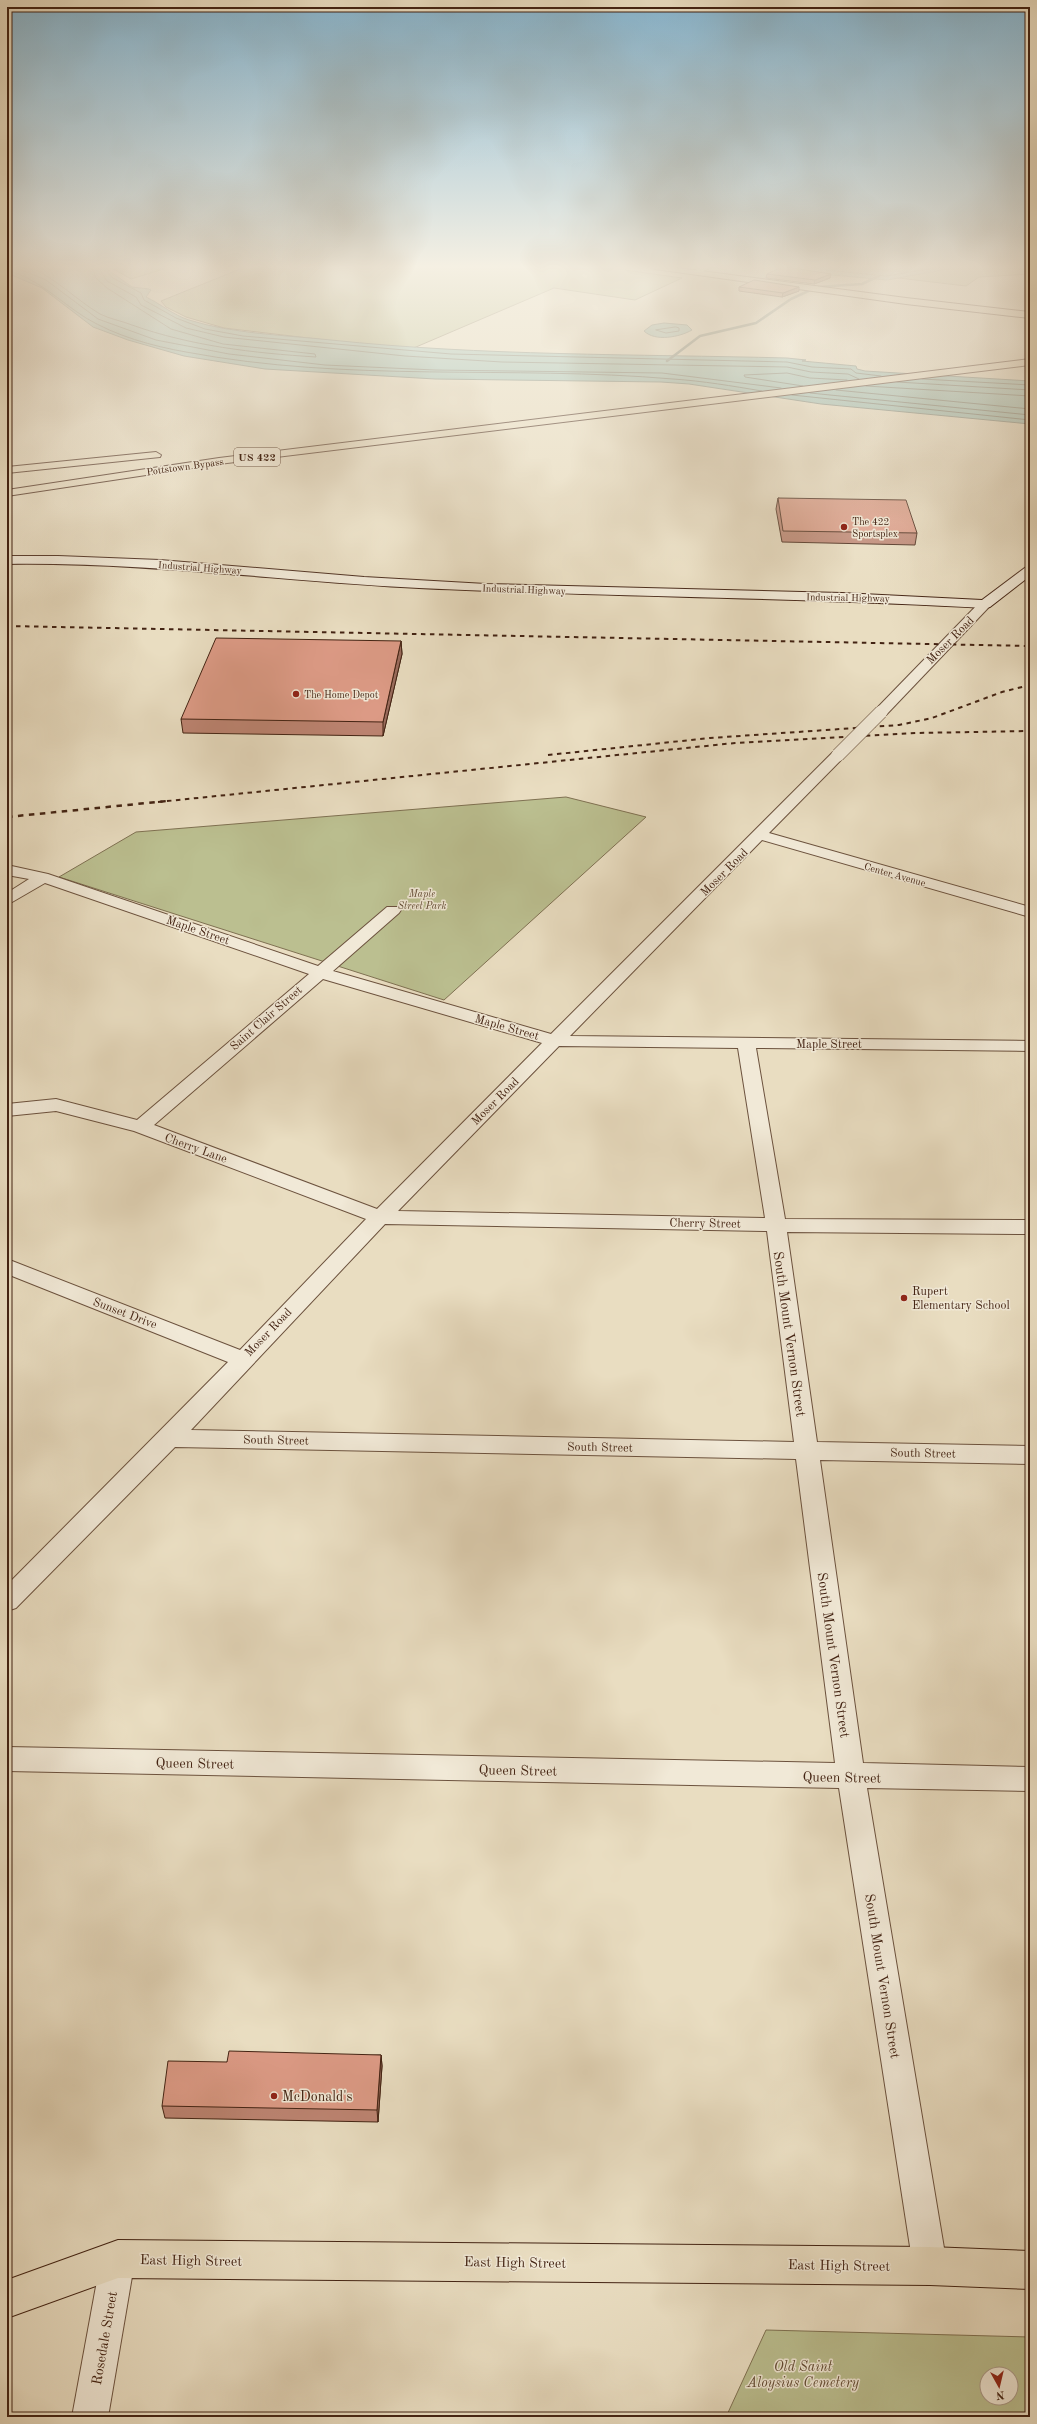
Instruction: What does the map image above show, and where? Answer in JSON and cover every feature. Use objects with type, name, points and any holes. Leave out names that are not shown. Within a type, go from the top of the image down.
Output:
[{"type":"main road","name":"Pottstown Bypass","points":[[7,486],[120,468],[824,380]]},
{"type":"main road","name":"Pottstown Bypass","points":[[7,493],[152,470],[869,380]]},
{"type":"main road","points":[[17,503],[163,477],[508,425]]},
{"type":"main road","points":[[239,447],[410,431]]},
{"type":"main road","points":[[7,470],[170,454]]},
{"type":"main road","name":"East High Street","points":[[7,2299],[118,2259],[930,2266],[1030,2270]]},
{"type":"street","name":"Industrial Highway","points":[[7,560],[104,560],[413,584],[495,588],[900,598],[985,604]]},
{"type":"street","points":[[985,604],[1002,589],[1030,570]]},
{"type":"street","points":[[900,598],[966,597],[1002,589]]},
{"type":"street","points":[[900,598],[955,607],[971,618]]},
{"type":"street","name":"Moser Road","points":[[7,1601],[169,1438],[242,1359],[380,1216],[761,835],[985,604]]},
{"type":"street","name":"Center Avenue","points":[[761,835],[1030,912]]},
{"type":"street","name":"Maple Street","points":[[7,870],[43,877],[319,972],[555,1041],[1030,1046]]},
{"type":"street","points":[[7,900],[43,877]]},
{"type":"street","name":"Saint Clair Street","points":[[141,1127],[319,972],[393,910]]},
{"type":"street","name":"South Mount Vernon Street","points":[[746,1043],[776,1225],[851,1777],[930,2266]]},
{"type":"street","name":"Cherry Lane","points":[[7,1110],[56,1105],[141,1127],[380,1216]]},
{"type":"street","name":"Cherry Street","points":[[380,1216],[776,1225],[1030,1227]]},
{"type":"street","name":"Sunset Drive","points":[[7,1266],[242,1359]]},
{"type":"street","name":"South Street","points":[[169,1438],[1030,1456]]},
{"type":"street","name":"Queen Street","points":[[7,1759],[851,1777],[1030,1779]]},
{"type":"street","name":"Rosedale Street","points":[[90,2417],[118,2259]]},
{"type":"green space","name":"Maple Street Park","points":[[566,797],[646,817],[444,1000],[59,877],[136,832]]},
{"type":"green space","name":"Old Saint Aloysius Cemetery","points":[[766,2330],[1030,2337],[1030,2410],[1028,2417],[726,2417]]},
{"type":"water","points":[[519,380],[1030,381],[1030,424],[821,404],[689,384],[661,382]]},
{"type":"building","name":"The 422 Sportsplex","points":[[778,498],[906,500],[917,533],[783,531]]},
{"type":"building","name":"The Home Depot","points":[[216,638],[401,641],[383,722],[181,719]]},
{"type":"building","name":"McDonald's","points":[[229,2051],[381,2055],[377,2110],[162,2106],[168,2061],[227,2062]]},
{"type":"railway","points":[[7,626],[1030,646]]},
{"type":"railway","points":[[548,755],[710,738],[899,725],[932,718],[1002,692],[1030,685]]},
{"type":"railway","points":[[158,802],[735,743],[916,733],[1030,731]]},
{"type":"railway","points":[[7,817],[167,801]]},
{"type":"place","name":"The 422 Sportsplex","points":[[844,527]]},
{"type":"place","name":"The Home Depot","points":[[296,694]]},
{"type":"place","name":"Rupert Elementary School","points":[[904,1298]]},
{"type":"place","name":"McDonald's","points":[[274,2096]]}]
